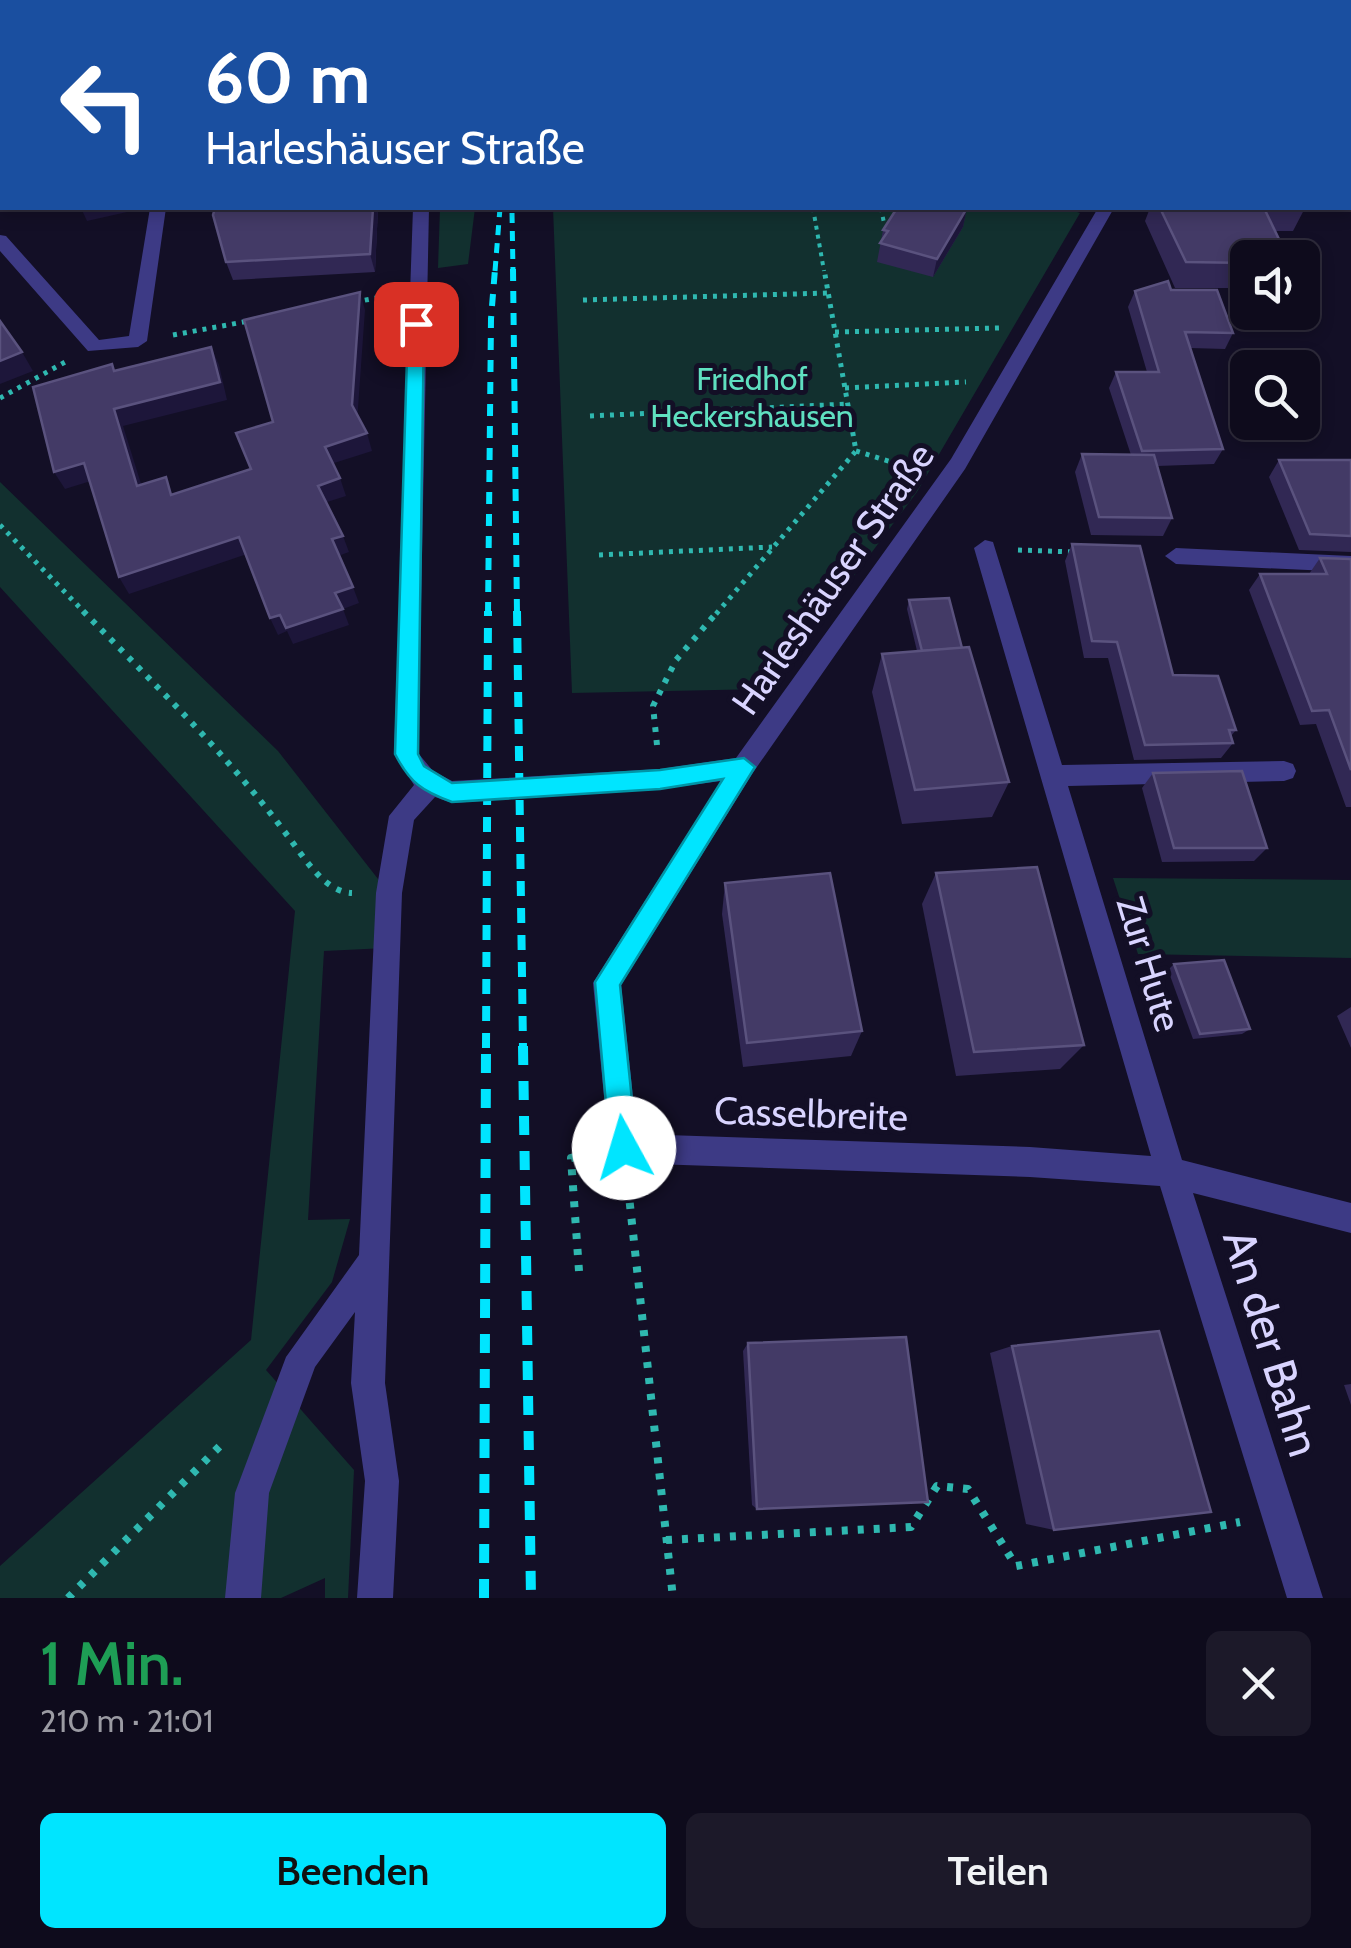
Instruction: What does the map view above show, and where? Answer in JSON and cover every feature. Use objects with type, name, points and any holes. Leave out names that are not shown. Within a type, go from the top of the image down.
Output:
[{"type":"street","points":[[0,240],[95,347],[138,342],[158,210]]},
{"type":"street","points":[[375,1598],[382,1481],[368,1384],[389,893],[402,816],[430,785],[416,773],[406,754],[421,210]]},
{"type":"street","name":"Harleshäuser Straße","points":[[430,785],[452,792],[660,779],[744,767],[947,480],[1105,210]]},
{"type":"street","name":"Zur Hute","points":[[985,548],[1172,1172]]},
{"type":"street","points":[[1176,556],[1351,564]]},
{"type":"street","points":[[624,1148],[607,982],[744,767]]},
{"type":"street","points":[[1054,776],[1284,771]]},
{"type":"street","name":"Casselbreite","points":[[624,1148],[1030,1162],[1172,1172],[1351,1218]]},
{"type":"street","name":"An der Bahn","points":[[1172,1172],[1304,1598]]},
{"type":"street","points":[[243,1598],[252,1493],[302,1357],[374,1260]]},
{"type":"path","points":[[813,210],[856,451]]},
{"type":"path","points":[[881,210],[884,223]]},
{"type":"path","points":[[343,304],[417,290]]},
{"type":"path","points":[[583,300],[828,292]]},
{"type":"path","points":[[138,342],[250,321]]},
{"type":"path","points":[[835,332],[1000,328]]},
{"type":"path","points":[[0,398],[95,347]]},
{"type":"path","points":[[845,388],[966,382]]},
{"type":"path","points":[[590,416],[848,404]]},
{"type":"path","points":[[856,451],[947,480]]},
{"type":"path","points":[[660,779],[653,706],[676,660],[856,451]]},
{"type":"path","points":[[0,525],[244,777],[314,871],[344,893],[389,893]]},
{"type":"path","points":[[599,555],[773,547]]},
{"type":"path","points":[[985,548],[1080,552]]},
{"type":"path","points":[[580,1271],[571,1158],[624,1148],[673,1598]]},
{"type":"path","points":[[68,1598],[238,1426]]},
{"type":"path","points":[[666,1540],[911,1527],[937,1486],[968,1489],[1016,1566],[1278,1514]]},
{"type":"green space","points":[[440,210],[475,210],[468,264],[438,268]]},
{"type":"green space","name":"Friedhof Heckershausen","points":[[553,210],[1080,213],[917,492],[769,689],[572,693]]},
{"type":"green space","points":[[0,482],[278,751],[389,893],[386,948],[324,951],[308,1220],[350,1219],[332,1282],[266,1370],[354,1470],[348,1598],[325,1598],[325,1578],[281,1598],[0,1598],[0,1566],[251,1340],[295,911],[0,587]]},
{"type":"green space","points":[[1113,878],[1351,880],[1351,958],[1138,954]]},
{"type":"building","points":[[214,210],[373,210],[370,254],[226,262]]},
{"type":"building","points":[[896,210],[966,210],[937,259],[880,243],[888,231],[883,230]]},
{"type":"building","points":[[1161,210],[1265,210],[1279,240],[1230,240],[1230,263],[1186,262]]},
{"type":"building","points":[[1168,281],[1171,290],[1217,290],[1233,333],[1185,332],[1223,449],[1142,451],[1116,372],[1159,372],[1135,291]]},
{"type":"building","points":[[360,292],[352,405],[367,433],[325,447],[340,478],[318,486],[343,536],[332,539],[353,587],[335,593],[343,609],[286,628],[280,615],[270,618],[239,537],[119,577],[84,463],[54,472],[33,387],[112,364],[114,371],[211,347],[220,382],[114,409],[137,486],[166,477],[171,495],[251,469],[236,433],[273,422],[244,320]]},
{"type":"building","points":[[0,321],[22,352],[0,361]]},
{"type":"building","points":[[1082,454],[1154,455],[1172,518],[1099,517]]},
{"type":"building","points":[[1279,460],[1351,460],[1351,536],[1310,534]]},
{"type":"building","points":[[1072,544],[1140,546],[1173,675],[1218,676],[1236,730],[1229,730],[1233,743],[1145,745],[1117,642],[1092,641]]},
{"type":"building","points":[[1320,558],[1351,559],[1351,770],[1329,710],[1312,711],[1260,574],[1327,574]]},
{"type":"building","points":[[949,598],[962,648],[922,651],[909,600]]},
{"type":"building","points":[[969,647],[1009,782],[915,790],[882,654]]},
{"type":"building","points":[[1242,771],[1267,848],[1174,848],[1153,773]]},
{"type":"building","points":[[1037,867],[1084,1045],[974,1052],[936,873]]},
{"type":"building","points":[[830,873],[862,1031],[747,1043],[725,883]]},
{"type":"building","points":[[1224,960],[1250,1029],[1200,1034],[1174,964]]},
{"type":"building","points":[[1159,1331],[1211,1512],[1054,1530],[1012,1346]]},
{"type":"building","points":[[906,1337],[928,1502],[757,1509],[748,1343]]},
{"type":"railway","points":[[495,271],[500,210]]},
{"type":"railway","points":[[512,213],[513,271]]},
{"type":"railway","points":[[488,614],[495,269]]},
{"type":"railway","points":[[513,269],[517,614]]},
{"type":"railway","points":[[486,1048],[488,611]]},
{"type":"railway","points":[[517,611],[523,1048]]},
{"type":"railway","points":[[484,1598],[486,1046]]},
{"type":"railway","points":[[523,1046],[531,1598]]},
{"type":"route","points":[[416,324],[406,754],[416,773],[430,785],[452,792],[660,779],[744,767],[607,982],[624,1148]]}]
